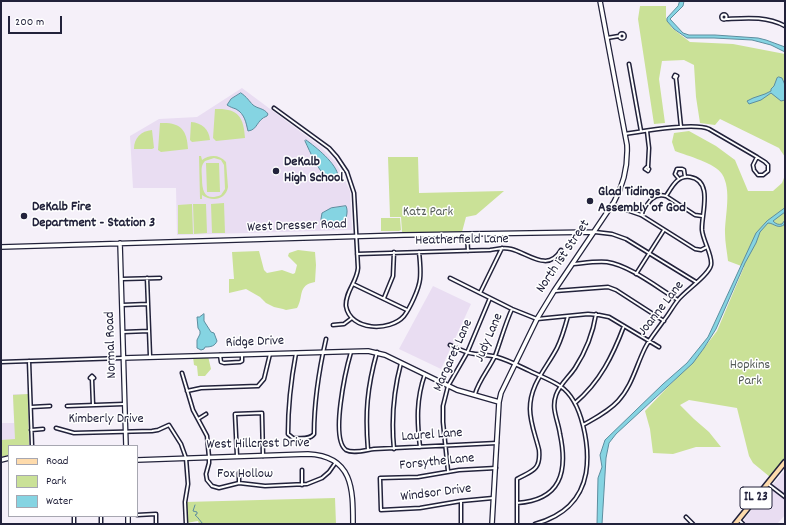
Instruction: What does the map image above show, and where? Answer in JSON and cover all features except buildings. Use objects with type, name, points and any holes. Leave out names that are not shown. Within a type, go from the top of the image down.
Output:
[{"type":"main road","name":"IL 23","points":[[735,524],[785,462]]},
{"type":"street","name":"North 1st Street","points":[[492,524],[499,402],[501,393],[537,319],[612,205],[620,189],[626,170],[627,154],[625,134],[600,1]]},
{"type":"street","points":[[726,19],[759,18],[775,21],[785,26]]},
{"type":"street","points":[[607,38],[620,36]]},
{"type":"street","points":[[629,64],[640,131]]},
{"type":"street","points":[[676,78],[681,127]]},
{"type":"street","points":[[274,108],[329,148],[344,167],[348,176],[354,193],[357,254],[357,272],[348,293],[346,303],[348,313],[352,318],[366,325],[384,327],[397,322],[407,310],[419,283],[419,252]]},
{"type":"street","points":[[625,134],[647,130],[699,126],[707,128],[757,157],[768,165],[768,171],[763,175],[758,175],[754,170],[753,165],[757,157]]},
{"type":"street","points":[[647,130],[649,148],[648,167]]},
{"type":"street","name":"Joanne Lane","points":[[583,425],[608,410],[622,397],[649,342],[678,300],[708,272],[711,266],[711,258],[706,247],[702,231],[702,216],[705,194],[704,189],[697,180],[685,177],[684,170],[677,169],[676,176],[679,179],[666,196]]},
{"type":"street","points":[[679,179],[685,177]]},
{"type":"street","points":[[641,215],[654,197],[659,195],[666,196],[695,215],[702,216]]},
{"type":"street","points":[[612,205],[641,215],[695,249],[701,250],[706,247]]},
{"type":"street","points":[[636,274],[664,230]]},
{"type":"street","points":[[594,232],[620,236],[696,282]]},
{"type":"street","name":"West Dresser Road","points":[[1,247],[356,236],[594,232]]},
{"type":"street","points":[[467,234],[468,251]]},
{"type":"street","name":"Normal Road","points":[[120,243],[126,445]]},
{"type":"street","points":[[480,293],[502,248]]},
{"type":"street","name":"Heatherfield Lane","points":[[357,254],[468,251],[502,248],[516,250],[536,260],[544,261],[557,256],[561,250]]},
{"type":"street","points":[[384,298],[393,276],[394,252]]},
{"type":"street","points":[[572,264],[598,262],[623,266],[678,300]]},
{"type":"street","points":[[147,278],[150,358]]},
{"type":"street","points":[[120,279],[160,278]]},
{"type":"street","points":[[450,278],[512,309],[537,319],[596,314],[609,318],[659,347]]},
{"type":"street","points":[[353,284],[407,310]]},
{"type":"street","points":[[554,291],[603,286],[610,288],[664,321]]},
{"type":"street","name":"Margaret Lane","points":[[448,471],[443,415],[444,400],[448,386],[467,352],[490,298]]},
{"type":"street","points":[[121,305],[148,304]]},
{"type":"street","name":"Judy Lane","points":[[474,396],[495,356],[512,309]]},
{"type":"street","points":[[517,503],[532,501],[548,494],[558,484],[562,467],[561,440],[554,408],[555,398],[560,386],[584,353],[590,338],[596,314]]},
{"type":"street","points":[[517,524],[517,479],[533,471],[539,459],[539,450],[530,409],[532,391],[539,376],[557,348],[568,316]]},
{"type":"street","points":[[333,325],[344,324],[352,318]]},
{"type":"street","points":[[575,403],[591,387],[605,368],[624,326]]},
{"type":"street","points":[[122,332],[149,331]]},
{"type":"street","points":[[296,353],[291,379],[288,411],[288,434],[293,438],[310,438],[314,436],[316,386],[326,338]]},
{"type":"street","points":[[450,345],[467,352],[495,356],[515,364],[560,386],[575,403],[583,425],[586,466],[585,479],[581,490],[573,502],[561,513],[549,520],[535,524]]},
{"type":"street","name":"Laurel Lane","points":[[351,351],[344,378],[341,400],[340,425],[342,444],[345,449],[350,451],[394,449],[497,442]]},
{"type":"street","name":"Ridge Drive","points":[[1,362],[366,351],[377,352],[401,362],[448,386],[474,396],[499,402]]},
{"type":"street","points":[[368,450],[366,420],[367,397],[377,352]]},
{"type":"street","points":[[187,391],[201,388],[258,386],[264,379],[270,353]]},
{"type":"street","points":[[220,355],[221,362],[224,363],[240,362],[242,360],[242,354]]},
{"type":"street","points":[[29,361],[32,445]]},
{"type":"street","points":[[394,449],[392,410],[394,390],[401,362]]},
{"type":"street","name":"Fox Hollow","points":[[182,373],[191,403],[207,436],[209,463],[206,474],[207,480],[211,484],[220,488],[239,483],[265,486],[302,485],[312,483],[322,478],[329,472],[336,462]]},
{"type":"street","points":[[420,447],[418,412],[420,390],[425,374]]},
{"type":"street","points":[[92,379],[93,405]]},
{"type":"street","points":[[67,406],[124,404]]},
{"type":"street","points":[[31,407],[50,406]]},
{"type":"street","points":[[237,456],[235,414],[262,413],[264,456]]},
{"type":"street","points":[[198,419],[206,414]]},
{"type":"street","name":"Kimberly Drive","points":[[56,428],[74,432],[156,430],[169,426],[181,444],[186,458]]},
{"type":"street","points":[[32,430],[43,429]]},
{"type":"street","name":"West Hillcrest Drive","points":[[138,460],[316,454],[336,462]]},
{"type":"street","points":[[186,458],[188,484],[185,502],[186,524]]},
{"type":"street","points":[[336,462],[345,472],[351,484],[354,524]]},
{"type":"street","name":"Forsythe Lane","points":[[381,510],[380,478],[418,477],[448,471],[496,468]]},
{"type":"street","points":[[302,470],[302,485]]},
{"type":"street","points":[[239,473],[239,483]]},
{"type":"street","points":[[768,484],[785,497]]},
{"type":"street","name":"Windsor Drive","points":[[381,510],[420,508],[461,500],[493,498]]},
{"type":"street","points":[[461,500],[461,524]]},
{"type":"street","points":[[138,514],[156,514],[156,524]]},
{"type":"street","points":[[686,517],[693,523]]},
{"type":"street","points":[[739,520],[743,524]]},
{"type":"shaded area","points":[[242,88],[321,147],[336,162],[350,191],[352,230],[177,235],[176,188],[133,188],[130,136],[159,119],[197,117]]},
{"type":"shaded area","points":[[433,286],[471,304],[441,369],[399,349]]},
{"type":"shaded area","points":[[13,394],[32,394],[33,445],[8,445],[8,459],[1,461],[1,423],[14,423]]},
{"type":"shaded area","points":[[785,470],[785,515],[777,524],[746,524],[744,521],[745,518]]},
{"type":"green space","points":[[640,6],[666,6],[666,18],[672,28],[690,42],[733,44],[785,54],[785,157],[779,148],[720,119],[715,125],[700,123],[696,97],[694,65],[684,60],[662,61],[659,79],[665,123],[654,124],[638,19]]},
{"type":"green space","points":[[215,109],[229,110],[238,115],[243,124],[245,138],[216,141],[213,138]]},
{"type":"green space","points":[[191,122],[202,125],[208,133],[210,140],[192,142],[190,140]]},
{"type":"green space","points":[[160,123],[173,124],[181,128],[186,136],[188,149],[161,152],[158,150]]},
{"type":"green space","points":[[152,130],[154,148],[134,149],[137,138],[141,134]]},
{"type":"green space","name":"Hopkins Park","points":[[689,131],[716,146],[735,160],[748,191],[773,191],[782,183],[785,175],[785,459],[770,477],[753,463],[749,456],[737,408],[689,400],[680,405],[709,432],[721,447],[696,447],[673,454],[653,453],[650,429],[645,411],[701,352],[717,331],[744,267],[728,261],[725,233],[727,187],[722,174],[714,166],[675,151],[672,142],[674,133]]},
{"type":"green space","points":[[199,156],[201,156],[202,160],[211,156],[223,159],[226,162],[227,191],[222,197],[210,199],[202,195],[202,199],[200,199]],"holes":[[[214,158],[221,160],[224,165],[225,189],[221,195],[216,197],[208,196],[204,192],[202,184],[202,165],[205,161]]]},
{"type":"green space","name":"Katz Park","points":[[388,157],[418,157],[419,193],[504,191],[476,215],[466,217],[462,232],[402,232],[401,217],[390,217]]},
{"type":"green space","points":[[206,163],[219,163],[220,192],[207,192]]},
{"type":"green space","points":[[224,203],[225,233],[212,233],[211,204]]},
{"type":"green space","points":[[192,204],[193,234],[178,234],[178,205]]},
{"type":"green space","points":[[193,204],[206,204],[207,233],[194,234]]},
{"type":"green space","points":[[381,218],[400,218],[401,230],[381,231]]},
{"type":"green space","points":[[298,250],[315,252],[316,265],[315,282],[309,284],[303,289],[297,308],[286,310],[274,307],[246,289],[229,293],[229,279],[234,279],[232,252],[259,251],[264,270],[267,273],[282,270],[293,274],[295,273],[297,265],[288,256],[289,253]]},
{"type":"green space","points":[[208,356],[211,369],[205,376],[198,376],[197,366],[194,365],[193,357]]},
{"type":"green space","points":[[28,394],[29,445],[8,445],[8,455],[1,457],[1,440],[15,439],[13,395]]},
{"type":"green space","points":[[335,498],[336,524],[199,524],[198,521],[186,523],[185,502]]},
{"type":"water","points":[[680,1],[684,1],[683,6],[670,19],[683,33],[689,35],[758,38],[785,47],[785,52],[771,45],[752,40],[687,38],[674,29],[667,21],[667,18],[678,6]]},
{"type":"water","points":[[777,78],[782,78],[785,85],[785,100],[781,101],[771,93],[761,100],[749,104],[747,101],[771,91]]},
{"type":"water","points":[[241,93],[253,105],[268,114],[254,129],[248,131],[245,119],[241,113],[227,105],[231,99]]},
{"type":"water","points":[[306,140],[330,161],[337,171],[338,176],[329,179],[325,176],[315,162],[305,141]]},
{"type":"water","points":[[346,206],[346,217],[339,227],[322,227],[322,213],[331,208]]},
{"type":"water","points":[[785,208],[785,212],[773,221],[777,224],[782,224],[785,220],[785,224],[783,226],[768,223],[760,232],[716,329],[693,363],[616,434],[609,443],[606,458],[602,524],[597,524],[598,478],[602,467],[600,455],[605,440],[687,363],[708,337],[756,233],[767,221]]},
{"type":"water","points":[[204,314],[204,321],[211,332],[214,333],[217,341],[214,345],[205,347],[201,350],[197,348],[197,340],[200,331],[198,328],[197,317]]},
{"type":"waterway","points":[[195,505],[193,511],[197,512],[195,515],[203,524]]},
{"type":"place","name":"DeKalb High School","points":[[276,171]]},
{"type":"place","name":"Glad Tidings Assembly of God","points":[[590,201]]},
{"type":"place","name":"DeKalb Fire Department - Station 3","points":[[24,216]]}]
